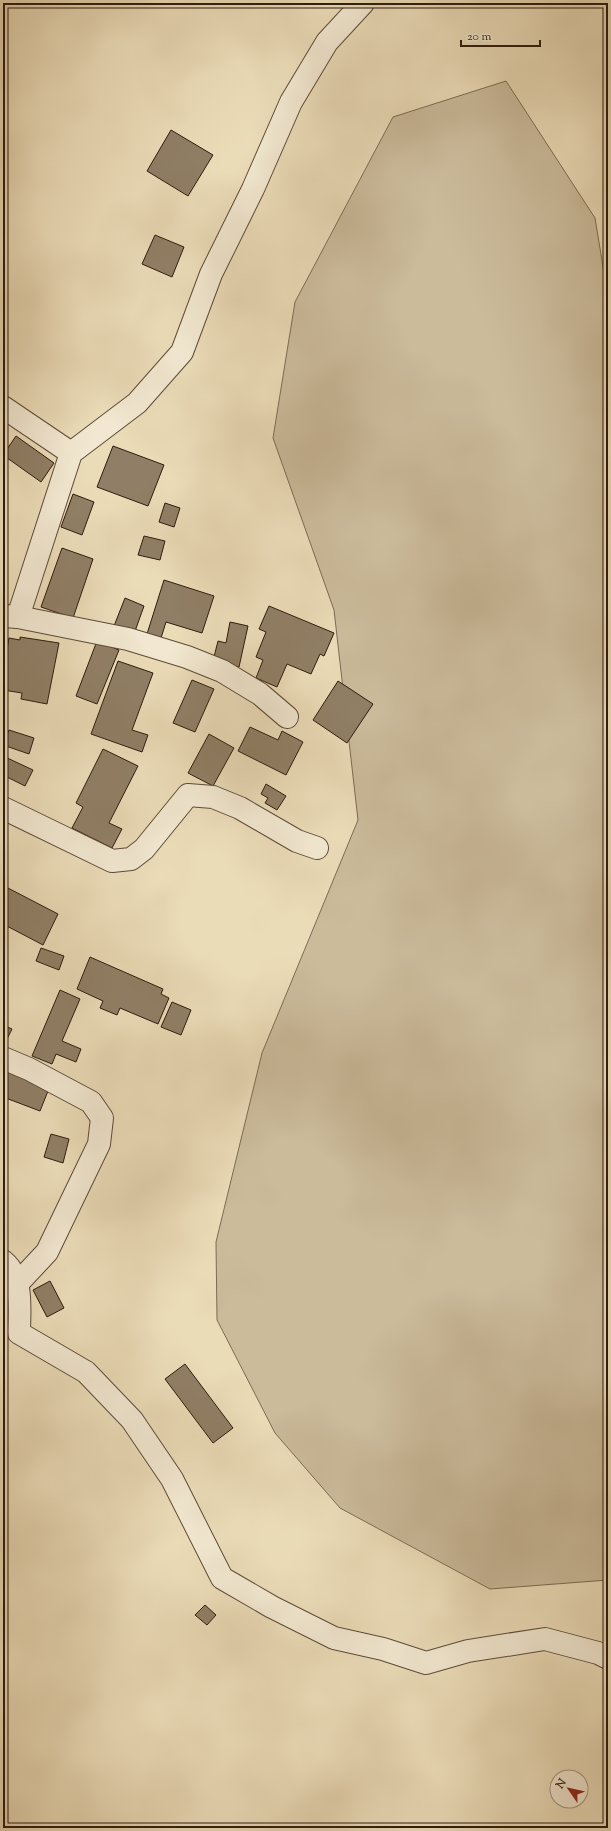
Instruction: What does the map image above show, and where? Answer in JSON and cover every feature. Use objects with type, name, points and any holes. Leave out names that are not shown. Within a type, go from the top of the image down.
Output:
[{"type":"street","points":[[287,717],[260,694],[222,671],[187,657],[128,639],[11,616],[71,453],[137,403],[182,352],[212,274],[253,189],[291,102],[327,42],[362,3]]},
{"type":"street","points":[[3,407],[71,453]]},
{"type":"street","points":[[3,808],[112,861],[131,859],[144,849],[188,795],[213,798],[240,808],[297,840],[317,848]]},
{"type":"street","points":[[3,1058],[29,1069],[91,1102],[102,1118],[99,1144],[47,1252],[18,1283],[11,1337],[86,1372],[132,1420],[172,1479],[222,1578],[272,1607],[334,1638],[383,1649],[426,1663],[468,1651],[545,1639],[598,1653],[608,1658]]},
{"type":"street","points":[[3,1261],[7,1264],[18,1283]]},
{"type":"shaded area","points":[[506,81],[595,218],[608,297],[608,1580],[490,1589],[340,1508],[275,1433],[217,1320],[216,1242],[262,1053],[358,820],[334,610],[273,438],[295,302],[393,117]]},
{"type":"building","points":[[171,130],[213,155],[188,196],[147,171]]},
{"type":"building","points":[[155,235],[184,247],[172,277],[142,264]]},
{"type":"building","points":[[16,436],[54,463],[41,482],[3,455]]},
{"type":"building","points":[[113,446],[164,465],[148,506],[97,487]]},
{"type":"building","points":[[73,494],[94,502],[82,535],[61,527]]},
{"type":"building","points":[[165,503],[180,508],[174,527],[159,522]]},
{"type":"building","points":[[144,536],[165,541],[160,560],[138,555]]},
{"type":"building","points":[[62,548],[93,559],[73,618],[41,607]]},
{"type":"building","points":[[164,580],[214,596],[202,633],[166,622],[161,638],[147,634]]},
{"type":"building","points":[[125,598],[144,606],[134,634],[114,626]]},
{"type":"building","points":[[269,606],[334,633],[324,656],[320,654],[311,674],[287,664],[277,687],[256,678],[263,660],[256,657],[266,632],[259,629]]},
{"type":"building","points":[[230,622],[248,626],[239,667],[213,661],[218,641],[226,643]]},
{"type":"building","points":[[20,637],[59,643],[47,704],[21,699],[22,693],[3,690],[3,673],[9,638],[20,640]]},
{"type":"building","points":[[97,641],[119,650],[97,704],[76,696]]},
{"type":"building","points":[[118,661],[153,673],[132,730],[148,735],[142,752],[91,734]]},
{"type":"building","points":[[192,680],[214,689],[195,732],[173,723]]},
{"type":"building","points":[[338,681],[373,704],[347,743],[313,720]]},
{"type":"building","points":[[250,727],[278,740],[282,731],[303,742],[286,775],[238,751]]},
{"type":"building","points":[[9,730],[34,738],[29,754],[3,745]]},
{"type":"building","points":[[209,734],[234,748],[213,786],[188,773]]},
{"type":"building","points":[[103,749],[138,766],[109,823],[122,829],[112,848],[72,828],[83,807],[76,803]]},
{"type":"building","points":[[3,756],[33,770],[25,786],[3,775]]},
{"type":"building","points":[[266,784],[286,796],[277,810],[265,803],[268,798],[261,794]]},
{"type":"building","points":[[6,887],[58,914],[43,945],[3,924],[3,891]]},
{"type":"building","points":[[41,948],[64,956],[59,970],[36,961]]},
{"type":"building","points":[[90,957],[163,989],[161,994],[169,998],[158,1024],[120,1008],[117,1015],[100,1008],[103,1001],[77,989]]},
{"type":"building","points":[[60,990],[80,999],[62,1041],[81,1049],[76,1062],[56,1054],[52,1064],[32,1056]]},
{"type":"building","points":[[172,1002],[191,1010],[181,1035],[161,1027]]},
{"type":"building","points":[[3,1025],[12,1029],[3,1047]]},
{"type":"building","points":[[3,1067],[50,1086],[40,1111],[3,1097]]},
{"type":"building","points":[[51,1134],[69,1139],[63,1163],[44,1157]]},
{"type":"building","points":[[50,1281],[64,1308],[47,1317],[33,1290]]},
{"type":"building","points":[[185,1364],[233,1428],[213,1443],[165,1379]]},
{"type":"building","points":[[205,1605],[216,1615],[207,1625],[195,1615]]}]
